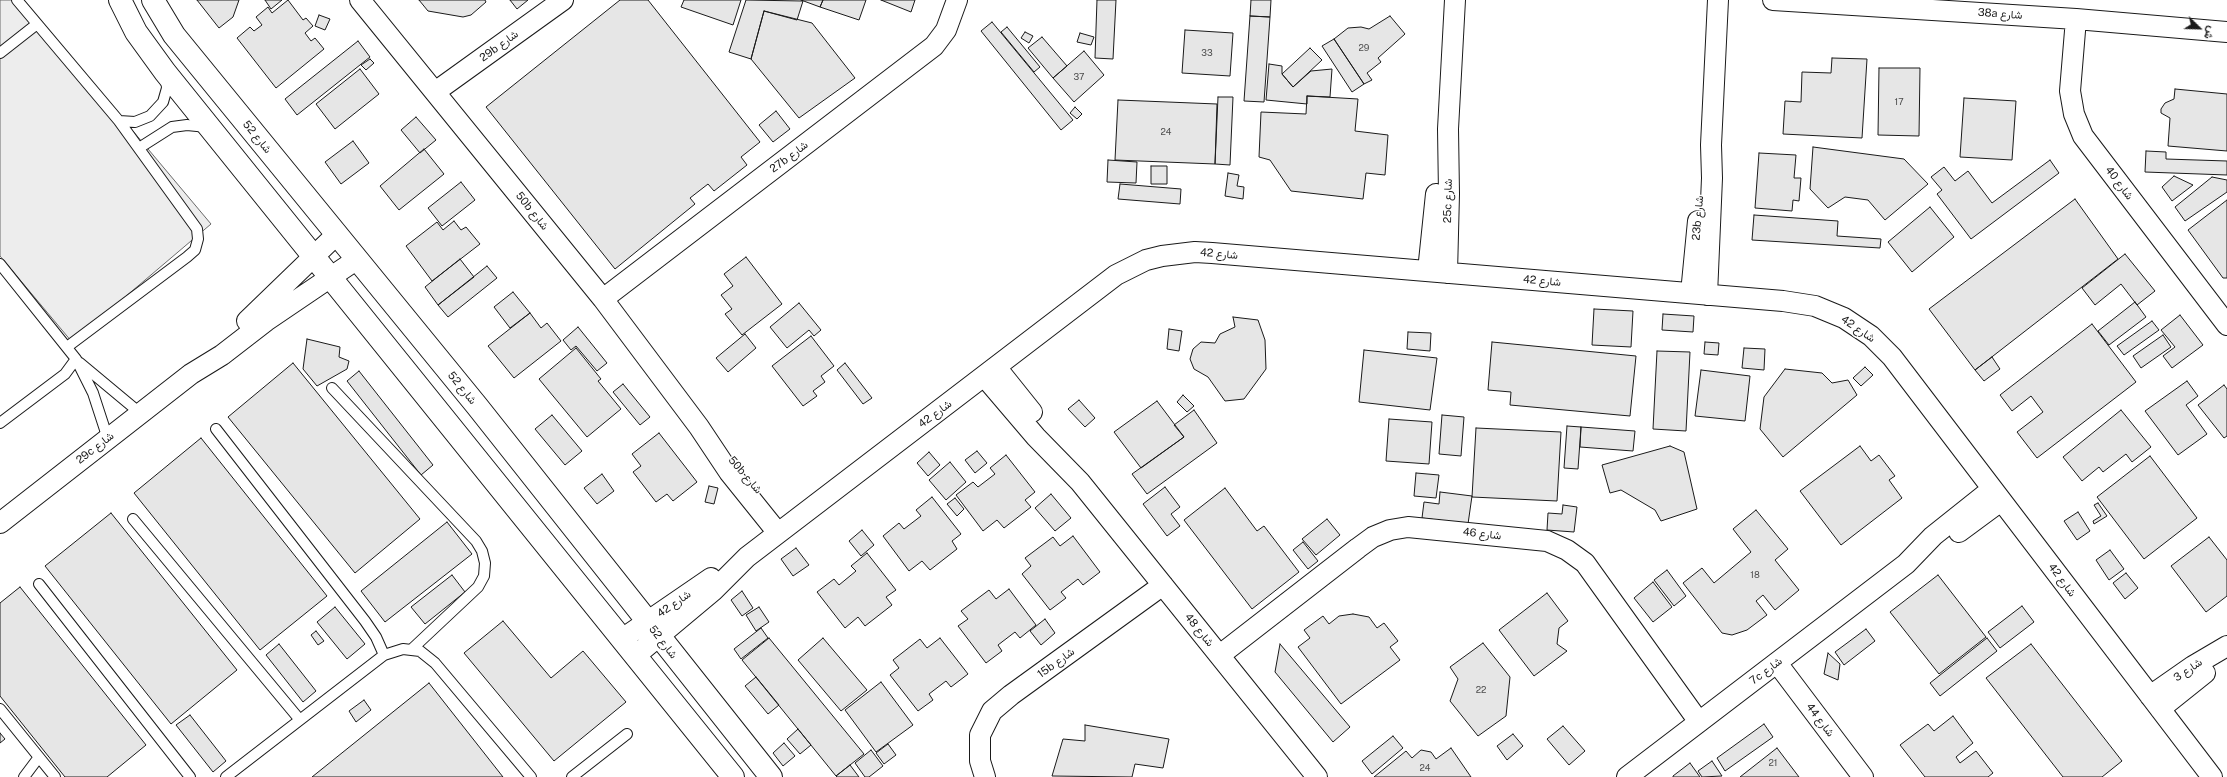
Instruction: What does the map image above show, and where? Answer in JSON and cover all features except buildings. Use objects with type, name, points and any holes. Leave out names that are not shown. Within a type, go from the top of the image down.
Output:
[{"type":"street","points":[[120,0],[136,32],[165,72],[733,777]]},
{"type":"street","name":"شارع 52","points":[[153,0],[174,34],[356,260],[477,406],[771,777]]},
{"type":"street","name":"50b شارع","points":[[360,0],[603,299],[699,427],[722,462],[783,529]]},
{"type":"street","name":"29b شارع","points":[[435,92],[563,0]]},
{"type":"street","name":"27b شارع","points":[[603,299],[934,46],[946,30],[957,0]]},
{"type":"street","name":"25c شارع","points":[[1437,272],[1437,191],[1448,129],[1455,0]]},
{"type":"street","name":"23b شارع","points":[[1699,294],[1700,196],[1711,144],[1718,0]]},
{"type":"street","name":"38a شارع","points":[[1773,0],[2076,19],[2227,32]]},
{"type":"street","name":"شارع 40","points":[[2076,19],[2070,91],[2074,114],[2083,136],[2225,319]]},
{"type":"street","name":"29c شارع","points":[[191,374],[216,348],[273,298],[336,235]]},
{"type":"street","name":"شارع 42","points":[[629,648],[653,629],[726,580],[747,557],[1116,275],[1146,260],[1162,256],[1195,252],[1799,303],[1830,312],[1871,336],[1892,357],[2212,777]]},
{"type":"street","name":"29c شارع","points":[[0,523],[191,374],[222,355],[266,321],[356,260]]},
{"type":"street","name":"شارع 48","points":[[990,372],[1036,437],[1080,482],[1317,777]]},
{"type":"street","name":"7c شارع","points":[[1627,777],[1906,564],[1933,536],[1997,495]]},
{"type":"street","name":"شارع 46","points":[[1220,655],[1358,548],[1373,537],[1390,530],[1408,527],[1547,541],[1567,550],[1585,563],[1699,722]]},
{"type":"street","name":"15b شارع","points":[[983,769],[980,735],[992,711],[1011,695],[1163,585]]},
{"type":"street","name":"شارع 3","points":[[2155,702],[2193,666],[2227,646]]},
{"type":"street","name":"شارع 3","points":[[2155,702],[2227,654]]},
{"type":"street","name":"شارع 44","points":[[1776,663],[1863,777]]},
{"type":"lane","points":[[17,0],[118,121],[197,229],[198,239],[195,250],[67,347]]},
{"type":"lane","points":[[0,52],[37,24]]},
{"type":"lane","points":[[118,121],[135,122],[150,116],[163,102],[167,88],[165,72]]},
{"type":"lane","points":[[139,148],[172,127],[187,125],[211,128]]},
{"type":"lane","points":[[0,264],[76,359],[93,393],[108,439]]},
{"type":"lane","points":[[76,359],[140,413]]},
{"type":"lane","points":[[0,423],[65,374],[76,359]]},
{"type":"lane","points":[[332,388],[476,541],[482,551],[485,563],[484,576],[478,587],[412,649]]},
{"type":"lane","points":[[216,429],[365,621],[376,637],[384,655]]},
{"type":"lane","points":[[133,519],[300,720]]},
{"type":"lane","points":[[39,584],[190,777]]},
{"type":"lane","points":[[226,777],[384,655],[403,649],[412,649],[420,651],[435,663],[531,777]]},
{"type":"lane","points":[[0,709],[56,777]]},
{"type":"lane","points":[[572,777],[627,734]]},
{"type":"lane","points":[[24,777],[38,757]]},
{"type":"shaded area","points":[[0,0],[23,0],[211,224],[72,342],[0,256]]}]
